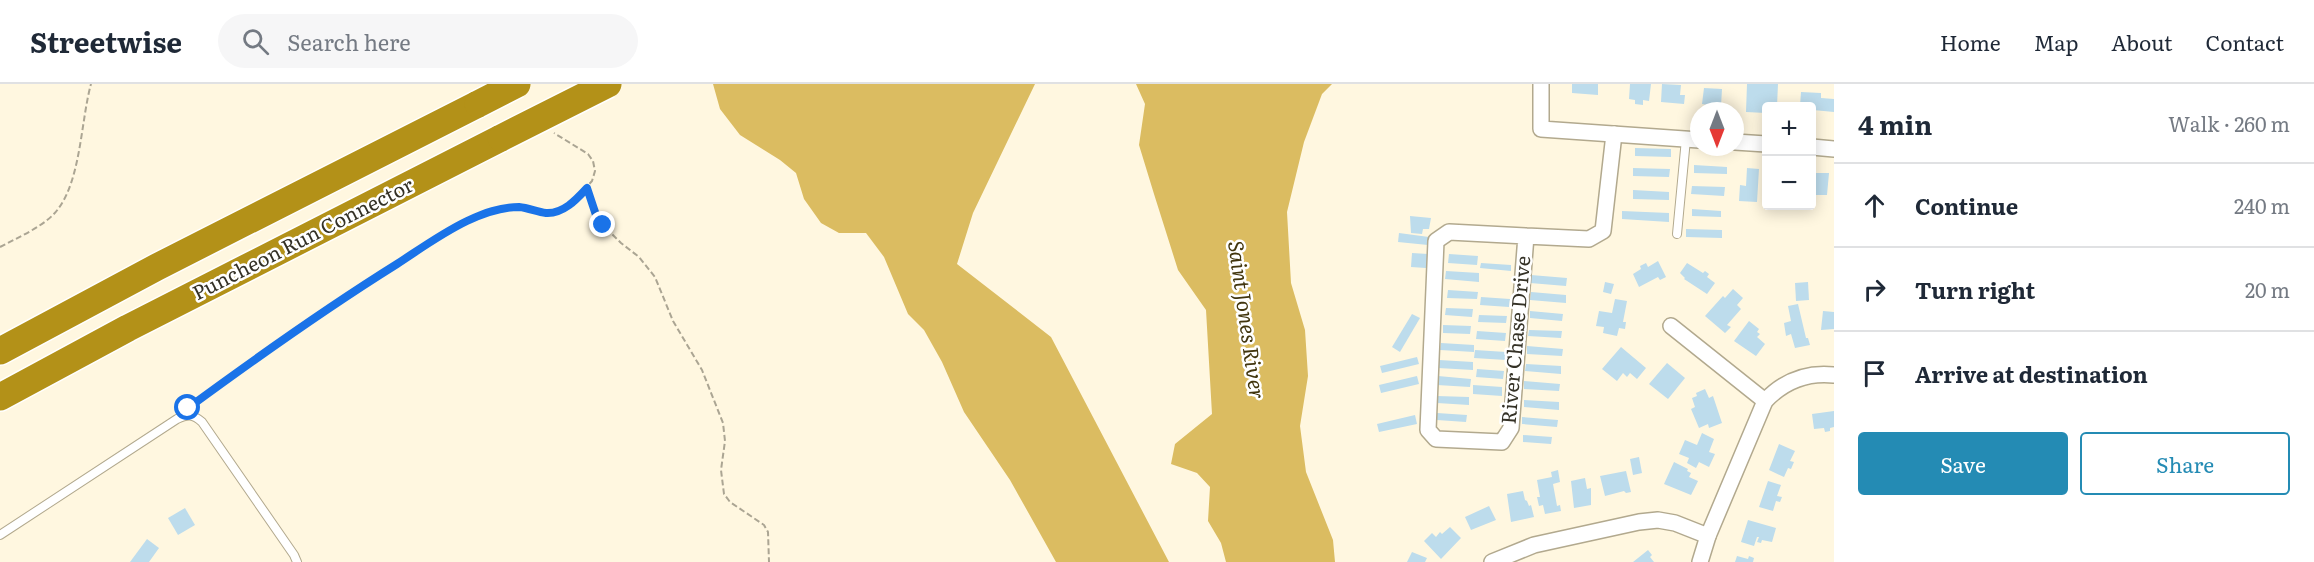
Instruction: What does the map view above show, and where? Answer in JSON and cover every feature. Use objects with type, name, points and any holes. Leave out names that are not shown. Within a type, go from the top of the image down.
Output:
[{"type":"highway","points":[[0,351],[157,267],[517,84]]},
{"type":"highway","name":"Puncheon Run Connector","points":[[0,398],[128,328],[608,84]]},
{"type":"street","points":[[1541,84],[1541,129],[1690,140]]},
{"type":"street","name":"River Chase Drive","points":[[1526,236],[1511,428],[1502,442],[1436,439],[1428,430],[1436,241],[1449,232],[1588,239],[1604,231],[1614,134]]},
{"type":"street","points":[[1744,143],[1762,144]]},
{"type":"street","points":[[1816,147],[1834,149]]},
{"type":"street","points":[[1671,326],[1765,401]]},
{"type":"street","points":[[1700,562],[1708,536],[1765,401],[1776,390],[1794,379],[1817,373],[1834,375]]},
{"type":"street","points":[[1492,562],[1534,545],[1639,522],[1658,520],[1675,523],[1708,536]]},
{"type":"lane","points":[[1677,234],[1690,153]]},
{"type":"lane","points":[[0,534],[177,419],[190,414],[202,422],[297,562]]},
{"type":"path","points":[[0,247],[46,220],[58,210],[68,189],[79,152],[91,84]]},
{"type":"path","points":[[188,408],[286,337],[449,230],[487,212],[503,208],[520,207],[544,213],[557,212],[570,206],[592,181],[595,171],[593,161],[580,147],[555,134],[549,125]]},
{"type":"path","points":[[587,188],[596,215],[603,225],[639,257],[655,277],[673,321],[702,370],[723,423],[725,441],[721,470],[724,494],[730,502],[765,525],[768,532],[769,562]]},
{"type":"water","points":[[713,84],[1035,84],[973,213],[957,264],[1051,337],[1169,562],[1056,562],[1010,480],[964,412],[942,362],[924,330],[908,314],[884,257],[866,233],[839,233],[821,223],[804,199],[796,173],[740,135],[720,109]]},
{"type":"water","name":"Saint Jones River","points":[[1136,84],[1332,84],[1322,94],[1304,142],[1287,212],[1291,283],[1305,330],[1308,376],[1300,426],[1306,472],[1333,540],[1335,562],[1226,562],[1221,543],[1208,521],[1210,487],[1197,473],[1171,464],[1175,444],[1212,414],[1206,310],[1178,270],[1154,194],[1139,145],[1145,104]]},
{"type":"building","points":[[1572,84],[1598,84],[1598,95],[1572,93]]},
{"type":"building","points":[[1630,84],[1651,84],[1649,101],[1643,100],[1643,105],[1635,104],[1635,100],[1629,99]]},
{"type":"building","points":[[1662,84],[1681,85],[1680,95],[1685,95],[1684,104],[1661,102]]},
{"type":"building","points":[[1747,84],[1778,84],[1777,102],[1762,102],[1762,113],[1746,112]]},
{"type":"building","points":[[1704,88],[1722,89],[1721,102],[1702,102]]},
{"type":"building","points":[[1801,92],[1821,93],[1821,98],[1834,99],[1834,112],[1816,110],[1816,102],[1800,102]]},
{"type":"building","points":[[1635,148],[1671,149],[1671,157],[1635,156]]},
{"type":"building","points":[[1694,165],[1727,167],[1727,174],[1694,173]]},
{"type":"building","points":[[1633,168],[1670,169],[1669,177],[1633,176]]},
{"type":"building","points":[[1747,168],[1759,169],[1757,202],[1739,201],[1740,185],[1746,186]]},
{"type":"building","points":[[1816,173],[1829,173],[1827,195],[1816,195]]},
{"type":"building","points":[[1692,186],[1725,187],[1724,196],[1691,194]]},
{"type":"building","points":[[1633,190],[1669,192],[1669,200],[1633,199]]},
{"type":"building","points":[[1692,209],[1721,211],[1721,217],[1692,216]]},
{"type":"building","points":[[1622,211],[1669,213],[1669,222],[1622,219]]},
{"type":"building","points":[[1410,216],[1431,218],[1429,229],[1423,229],[1422,234],[1411,233]]},
{"type":"building","points":[[1686,229],[1722,230],[1722,238],[1686,237]]},
{"type":"building","points":[[1399,233],[1429,237],[1428,245],[1398,242]]},
{"type":"building","points":[[1412,253],[1428,254],[1426,268],[1411,267]]},
{"type":"building","points":[[1449,254],[1478,256],[1477,265],[1448,263]]},
{"type":"building","points":[[1658,261],[1666,277],[1660,280],[1658,277],[1639,287],[1633,274],[1641,269],[1640,266],[1646,263],[1648,267]]},
{"type":"building","points":[[1481,263],[1511,265],[1511,271],[1480,268]]},
{"type":"building","points":[[1687,263],[1703,273],[1705,271],[1709,274],[1707,277],[1715,283],[1707,294],[1684,279],[1680,273]]},
{"type":"building","points":[[1446,271],[1479,273],[1479,282],[1445,279]]},
{"type":"building","points":[[1531,275],[1567,278],[1566,286],[1530,283]]},
{"type":"building","points":[[1605,282],[1614,284],[1611,294],[1603,292]]},
{"type":"building","points":[[1808,282],[1809,300],[1796,301],[1795,283]]},
{"type":"building","points":[[1733,289],[1743,298],[1737,305],[1741,309],[1727,325],[1731,327],[1725,333],[1705,316],[1723,296],[1725,298]]},
{"type":"building","points":[[1448,290],[1478,292],[1477,299],[1447,298]]},
{"type":"building","points":[[1531,292],[1566,295],[1566,303],[1530,300]]},
{"type":"building","points":[[1481,297],[1510,299],[1509,307],[1480,305]]},
{"type":"building","points":[[1615,299],[1627,301],[1623,322],[1626,322],[1625,329],[1619,328],[1617,336],[1603,333],[1604,327],[1596,326],[1599,311],[1612,313]]},
{"type":"building","points":[[1798,304],[1806,338],[1810,345],[1795,348],[1791,334],[1786,336],[1784,323],[1791,321],[1788,306]]},
{"type":"building","points":[[1446,308],[1473,309],[1472,317],[1445,315]]},
{"type":"building","points":[[1530,311],[1563,314],[1562,321],[1530,318]]},
{"type":"building","points":[[1823,311],[1834,312],[1834,329],[1821,330]]},
{"type":"building","points":[[1412,314],[1420,318],[1400,352],[1392,347]]},
{"type":"building","points":[[1479,315],[1507,316],[1506,323],[1478,322]]},
{"type":"building","points":[[1749,321],[1759,329],[1757,332],[1760,334],[1757,337],[1765,344],[1756,356],[1734,341]]},
{"type":"building","points":[[1443,325],[1471,326],[1470,334],[1443,333]]},
{"type":"building","points":[[1529,330],[1562,331],[1561,338],[1528,336]]},
{"type":"building","points":[[1477,331],[1506,333],[1505,341],[1476,339]]},
{"type":"building","points":[[1441,343],[1474,345],[1474,352],[1440,350]]},
{"type":"building","points":[[1527,346],[1563,349],[1562,356],[1527,354]]},
{"type":"building","points":[[1621,347],[1646,368],[1637,379],[1630,373],[1627,377],[1623,373],[1617,381],[1602,369]]},
{"type":"building","points":[[1475,350],[1506,352],[1506,360],[1474,358]]},
{"type":"building","points":[[1417,357],[1419,364],[1382,373],[1380,366]]},
{"type":"building","points":[[1439,360],[1473,362],[1473,370],[1438,368]]},
{"type":"building","points":[[1667,363],[1685,378],[1668,399],[1649,384]]},
{"type":"building","points":[[1526,364],[1561,366],[1561,374],[1525,371]]},
{"type":"building","points":[[1477,369],[1504,371],[1503,379],[1476,377]]},
{"type":"building","points":[[1417,376],[1419,384],[1381,393],[1379,385]]},
{"type":"building","points":[[1438,376],[1471,379],[1470,387],[1437,385]]},
{"type":"building","points":[[1524,381],[1560,384],[1559,391],[1524,389]]},
{"type":"building","points":[[1473,385],[1502,387],[1502,396],[1473,394]]},
{"type":"building","points":[[1705,389],[1709,398],[1713,396],[1722,423],[1709,428],[1708,424],[1699,428],[1691,409],[1695,407],[1692,398],[1697,396],[1696,393]]},
{"type":"building","points":[[1437,396],[1469,397],[1469,405],[1437,403]]},
{"type":"building","points":[[1524,400],[1559,402],[1559,410],[1524,407]]},
{"type":"building","points":[[1834,411],[1834,427],[1830,428],[1830,431],[1825,432],[1824,428],[1814,429],[1812,414]]},
{"type":"building","points":[[1437,413],[1467,415],[1466,422],[1437,420]]},
{"type":"building","points":[[1415,415],[1417,424],[1379,432],[1377,424]]},
{"type":"building","points":[[1522,417],[1558,420],[1557,427],[1522,424]]},
{"type":"building","points":[[1702,433],[1714,439],[1709,452],[1715,454],[1709,467],[1699,462],[1696,468],[1687,463],[1689,458],[1679,454],[1685,440],[1697,445]]},
{"type":"building","points":[[1523,435],[1552,437],[1551,444],[1523,442]]},
{"type":"building","points":[[1779,444],[1795,451],[1790,461],[1794,462],[1784,477],[1769,470]]},
{"type":"building","points":[[1639,457],[1642,473],[1633,475],[1630,459]]},
{"type":"building","points":[[1674,462],[1688,469],[1687,471],[1691,473],[1689,477],[1698,481],[1691,495],[1664,484]]},
{"type":"building","points":[[1558,470],[1560,482],[1553,484],[1557,506],[1560,505],[1561,511],[1545,514],[1543,505],[1539,506],[1537,480],[1552,477],[1551,472]]},
{"type":"building","points":[[1626,471],[1631,492],[1624,491],[1605,496],[1600,476]]},
{"type":"building","points":[[1585,478],[1587,489],[1591,488],[1591,505],[1574,508],[1571,481]]},
{"type":"building","points":[[1768,481],[1781,485],[1777,496],[1782,497],[1780,502],[1776,501],[1773,511],[1759,507]]},
{"type":"building","points":[[1523,491],[1525,500],[1529,506],[1531,505],[1534,517],[1511,522],[1507,494]]},
{"type":"building","points":[[1489,506],[1496,520],[1471,530],[1465,517]]},
{"type":"building","points":[[185,508],[195,525],[178,535],[168,518]]},
{"type":"building","points":[[1748,520],[1776,528],[1772,542],[1762,540],[1761,543],[1757,542],[1759,537],[1757,537],[1754,546],[1741,542]]},
{"type":"building","points":[[1450,527],[1461,538],[1441,559],[1424,541],[1432,533],[1436,537]]},
{"type":"building","points":[[147,539],[159,548],[149,562],[130,562]]},
{"type":"building","points":[[1648,550],[1654,562],[1633,562]]},
{"type":"building","points":[[1412,552],[1427,558],[1425,562],[1407,562]]},
{"type":"building","points":[[1737,556],[1754,558],[1753,562],[1735,562]]},
{"type":"route","points":[[188,408],[362,285],[468,220],[503,208],[520,207],[544,213],[557,212],[570,206],[587,188],[596,215],[603,225]]}]
